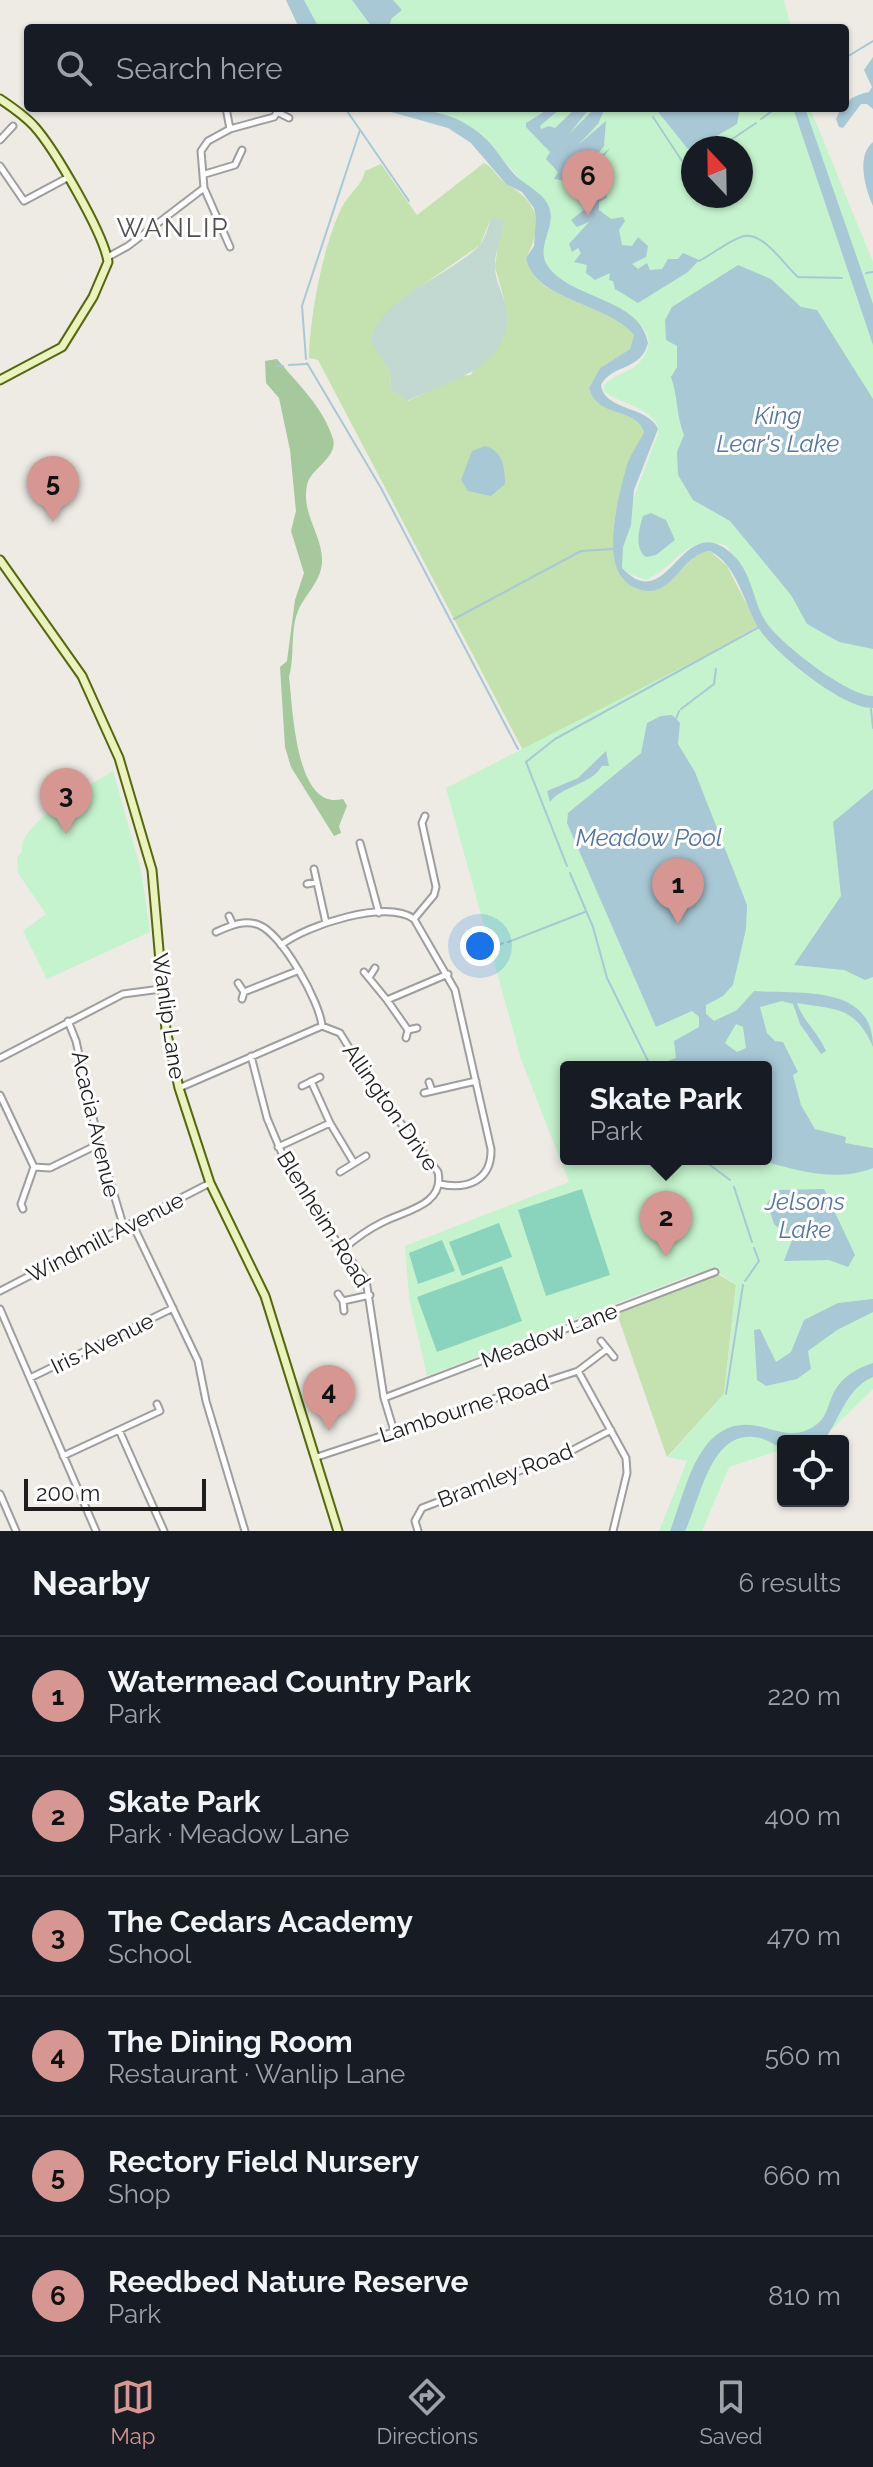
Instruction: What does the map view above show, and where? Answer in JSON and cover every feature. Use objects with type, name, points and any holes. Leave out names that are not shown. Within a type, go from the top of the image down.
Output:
[{"type":"street","points":[[0,99],[33,125],[67,178],[108,257],[107,268],[71,338],[51,356],[0,380]]},
{"type":"street","points":[[227,112],[230,129]]},
{"type":"street","points":[[230,247],[204,188],[205,174],[200,156],[205,144],[230,129],[277,112]]},
{"type":"street","points":[[281,112],[289,118]]},
{"type":"street","points":[[0,140],[13,126]]},
{"type":"street","points":[[205,174],[235,165],[242,150]]},
{"type":"street","points":[[235,165],[240,171]]},
{"type":"street","points":[[0,166],[24,201],[67,178]]},
{"type":"street","points":[[108,257],[128,246],[204,188]]},
{"type":"street","name":"Wanlip Lane","points":[[0,560],[82,676],[119,758],[152,870],[161,989],[170,1052],[179,1088],[210,1183],[265,1294],[338,1531]]},
{"type":"street","points":[[414,919],[434,895],[436,887],[424,820],[415,824]]},
{"type":"street","points":[[360,843],[368,849],[379,913]]},
{"type":"street","points":[[314,869],[326,923]]},
{"type":"street","points":[[307,884],[317,882]]},
{"type":"street","points":[[281,945],[302,930],[326,923],[399,911],[414,919],[448,974],[457,996],[491,1149],[490,1165],[473,1184],[454,1187],[440,1184]]},
{"type":"street","points":[[216,932],[233,925],[229,916]]},
{"type":"street","name":"Allington Drive","points":[[233,925],[256,924],[281,945],[297,971],[322,1026],[340,1033],[374,1088],[438,1172],[440,1184],[428,1202],[373,1227],[343,1249]]},
{"type":"street","points":[[370,976],[375,968]]},
{"type":"street","points":[[244,992],[297,971]]},
{"type":"street","points":[[364,972],[408,1030],[406,1038]]},
{"type":"street","points":[[387,1000],[448,974]]},
{"type":"street","points":[[238,983],[244,992],[242,999]]},
{"type":"street","points":[[0,1058],[123,994],[161,989]]},
{"type":"street","name":"Acacia Avenue","points":[[68,1021],[76,1041],[99,1144],[124,1228]]},
{"type":"street","points":[[179,1088],[322,1026]]},
{"type":"street","points":[[408,1030],[417,1028]]},
{"type":"street","name":"Blenheim Road","points":[[251,1056],[278,1147],[301,1191],[366,1280],[384,1398],[394,1431]]},
{"type":"street","points":[[302,1086],[320,1077]]},
{"type":"street","points":[[311,1081],[330,1123],[354,1163]]},
{"type":"street","points":[[424,1093],[476,1081]]},
{"type":"street","points":[[429,1082],[432,1091]]},
{"type":"street","points":[[0,1095],[34,1167],[21,1205]]},
{"type":"street","points":[[278,1147],[330,1123]]},
{"type":"street","points":[[34,1167],[50,1168],[99,1144]]},
{"type":"street","points":[[340,1172],[366,1156]]},
{"type":"street","name":"Windmill Avenue","points":[[0,1291],[210,1183]]},
{"type":"street","points":[[132,1223],[198,1361],[206,1401],[245,1531]]},
{"type":"street","name":"Meadow Lane","points":[[384,1398],[715,1272]]},
{"type":"street","points":[[338,1294],[344,1311]]},
{"type":"street","points":[[343,1301],[370,1295]]},
{"type":"street","name":"Iris Avenue","points":[[30,1378],[173,1308]]},
{"type":"street","points":[[0,1309],[2,1322],[30,1378],[96,1531]]},
{"type":"street","points":[[601,1341],[614,1357]]},
{"type":"street","name":"Lambourne Road","points":[[317,1457],[578,1371],[607,1349]]},
{"type":"street","points":[[578,1371],[627,1466],[613,1531]]},
{"type":"street","points":[[63,1456],[160,1411],[157,1404]]},
{"type":"street","points":[[119,1430],[164,1531]]},
{"type":"street","name":"Bramley Road","points":[[418,1531],[415,1521],[422,1508],[547,1462],[611,1430]]},
{"type":"street","points":[[0,1494],[16,1531]]},
{"type":"green space","points":[[304,0],[784,0],[790,24],[317,24]]},
{"type":"green space","points":[[412,112],[812,112],[873,262],[873,1389],[827,1434],[777,1435],[777,1451],[729,1467],[702,1531],[659,1531],[687,1461],[668,1457],[724,1394],[736,1285],[715,1270],[688,1276],[427,1376],[409,1297],[405,1246],[569,1182],[562,1165],[772,1165],[772,1061],[560,1061],[560,1159],[521,1059],[446,788],[765,625],[727,546],[701,543],[646,580],[622,571],[618,563],[636,491],[658,434],[658,426],[647,413],[604,391],[604,385],[640,362],[648,344],[645,329],[631,317],[552,277],[540,258],[548,209],[480,135]]},
{"type":"green space","points":[[484,163],[527,200],[536,216],[535,235],[526,258],[532,272],[542,284],[623,324],[634,335],[630,349],[600,368],[589,388],[600,404],[633,418],[644,432],[623,486],[614,524],[616,562],[623,580],[663,587],[697,554],[710,551],[727,566],[758,626],[526,756],[318,360],[309,358],[323,260],[342,207],[365,171],[381,164],[417,215]],"holes":[[[491,218],[497,252],[495,267],[504,299],[471,375],[459,376],[408,401],[390,389],[391,374],[372,341],[397,303],[480,245]]]},
{"type":"green space","points":[[277,359],[317,406],[333,439],[332,452],[313,473],[307,485],[307,506],[322,562],[319,576],[296,618],[289,677],[295,733],[306,774],[315,790],[327,799],[343,799],[347,806],[339,826],[341,833],[334,836],[291,767],[285,747],[280,667],[287,661],[295,600],[304,573],[291,531],[296,511],[290,450],[279,398],[266,383],[265,361]]},
{"type":"green space","points":[[113,771],[141,870],[150,932],[47,979],[23,931],[46,914],[18,873],[17,857],[31,829],[43,817]]},
{"type":"green space","points":[[582,1189],[610,1275],[546,1296],[518,1210]]},
{"type":"green space","points":[[499,1223],[512,1257],[462,1276],[449,1242]]},
{"type":"green space","points":[[442,1240],[455,1271],[418,1284],[409,1253]]},
{"type":"green space","points":[[502,1266],[522,1321],[437,1352],[417,1297]]},
{"type":"green space","points":[[718,1274],[736,1285],[724,1394],[667,1457],[617,1314]]},
{"type":"shaded area","points":[[491,218],[503,219],[495,267],[507,314],[503,338],[495,352],[469,373],[407,401],[390,389],[391,374],[371,341],[377,326],[400,300],[478,247]]},
{"type":"water","points":[[286,0],[304,0],[317,24],[297,24]]},
{"type":"water","points":[[352,0],[393,0],[402,10],[390,24],[370,24]]},
{"type":"water","points":[[873,57],[873,109],[861,104],[843,128],[839,127],[836,119],[840,112],[849,112],[849,101],[869,92],[872,87],[864,70]]},
{"type":"water","points":[[391,112],[438,113],[465,123],[478,132],[516,176],[541,195],[548,205],[551,217],[544,254],[549,268],[574,287],[620,308],[643,328],[648,343],[644,352],[633,363],[606,378],[601,385],[610,400],[646,416],[658,429],[634,490],[622,568],[638,580],[652,581],[688,551],[700,544],[715,544],[740,562],[763,617],[776,634],[833,679],[862,694],[873,696],[873,708],[861,706],[830,691],[782,655],[762,633],[735,577],[710,551],[694,557],[656,590],[634,587],[619,573],[613,544],[620,493],[627,465],[644,432],[633,419],[600,404],[589,388],[600,368],[630,349],[634,335],[608,316],[557,293],[532,272],[526,258],[534,246],[534,208],[522,192],[506,184],[471,143],[448,128]]},
{"type":"water","points":[[544,112],[556,112],[540,126],[541,129],[549,126],[555,128],[572,112],[587,112],[569,134],[591,112],[603,112],[598,124],[578,145],[606,121],[604,146],[588,166],[610,148],[592,173],[602,184],[589,197],[605,188],[607,198],[599,202],[599,210],[611,219],[623,217],[625,221],[619,230],[622,245],[632,246],[638,237],[648,246],[646,257],[632,264],[638,269],[647,263],[650,270],[662,269],[668,259],[678,259],[683,253],[699,260],[688,272],[638,303],[615,289],[613,281],[609,280],[610,273],[595,280],[586,273],[587,265],[574,262],[581,253],[578,248],[572,252],[569,244],[589,222],[577,227],[571,220],[585,209],[585,203],[576,197],[591,177],[573,196],[569,193],[572,182],[554,179],[558,172],[546,159],[550,152],[526,127],[526,123]]},
{"type":"water","points":[[658,112],[739,112],[737,124],[717,136],[681,136],[681,140]]},
{"type":"water","points":[[794,112],[806,112],[873,304],[873,345]]},
{"type":"water","points":[[873,142],[873,206],[863,164]]},
{"type":"water","name":"King Lear's Lake","points":[[738,265],[771,279],[801,307],[817,310],[873,399],[873,649],[839,642],[807,624],[791,595],[730,521],[693,500],[678,475],[677,452],[684,435],[671,377],[677,367],[677,346],[666,340],[665,320],[672,307]]},
{"type":"water","points":[[485,446],[502,460],[504,472],[505,484],[491,496],[468,491],[461,480],[472,451]]},
{"type":"water","points":[[651,513],[666,520],[675,540],[656,555],[646,557],[640,549],[639,532],[643,516]]},
{"type":"water","name":"Meadow Pool","points":[[672,715],[680,723],[678,744],[695,772],[747,905],[746,929],[733,985],[723,996],[706,1005],[706,1014],[714,1021],[737,1010],[754,991],[831,996],[848,1002],[861,1012],[870,1027],[873,1047],[852,1017],[834,1009],[797,1003],[826,1051],[821,1054],[800,1024],[793,1004],[782,1001],[760,1007],[767,1033],[775,1041],[783,1042],[798,1072],[793,1075],[801,1105],[815,1129],[846,1137],[845,1143],[873,1148],[873,1168],[829,1175],[772,1163],[772,1061],[668,1061],[676,1058],[674,1041],[699,1027],[699,1017],[692,1011],[656,1027],[567,823],[568,813],[641,753],[647,723],[661,716]],"holes":[[[736,1024],[743,1027],[746,1048],[737,1052],[725,1043]]]},
{"type":"water","points":[[606,751],[609,766],[602,766],[591,777],[550,802],[547,791],[578,778]]},
{"type":"water","points":[[873,789],[873,977],[865,980],[844,970],[794,965],[841,896],[833,822]]},
{"type":"water","name":"Jelsons Lake","points":[[824,1189],[855,1255],[848,1267],[829,1260],[784,1261],[792,1240],[774,1224],[767,1203],[778,1190]]},
{"type":"water","points":[[873,1299],[873,1312],[837,1330],[808,1351],[811,1369],[797,1379],[766,1386],[757,1380],[754,1330],[760,1329],[776,1362],[791,1352],[804,1320],[838,1303]]},
{"type":"water","points":[[873,1363],[873,1377],[856,1389],[827,1435],[777,1435],[777,1446],[760,1438],[743,1437],[729,1443],[710,1468],[685,1531],[670,1531],[691,1473],[711,1440],[725,1429],[743,1425],[790,1433],[807,1430],[821,1421],[837,1388],[856,1371]]},
{"type":"waterway","points":[[849,56],[873,41]]},
{"type":"waterway","points":[[348,112],[409,201]]},
{"type":"waterway","points":[[761,119],[771,112]]},
{"type":"waterway","points":[[653,117],[681,159]]},
{"type":"waterway","points":[[737,136],[756,123]]},
{"type":"waterway","points":[[306,359],[302,306],[360,130]]},
{"type":"waterway","points":[[699,261],[733,241],[752,236],[774,251],[798,277],[842,278]]},
{"type":"waterway","points":[[866,273],[873,272]]},
{"type":"waterway","points":[[307,363],[381,488],[518,749]]},
{"type":"waterway","points":[[289,365],[306,364]]},
{"type":"waterway","points":[[276,366],[283,366]]},
{"type":"waterway","points":[[454,619],[581,551],[613,549]]},
{"type":"waterway","points":[[567,866],[526,762],[555,739],[759,627]]},
{"type":"waterway","points":[[681,709],[714,684],[716,669]]},
{"type":"waterway","points":[[871,709],[873,728]]},
{"type":"waterway","points":[[676,719],[679,711]]},
{"type":"waterway","points":[[570,873],[593,927],[607,978],[648,1061]]},
{"type":"waterway","points":[[508,942],[585,912]]},
{"type":"waterway","points":[[492,947],[503,943]]},
{"type":"waterway","points":[[710,1165],[730,1180]]},
{"type":"waterway","points":[[734,1187],[752,1242]]},
{"type":"waterway","points":[[745,1281],[759,1261],[754,1248]]},
{"type":"waterway","points":[[726,1394],[743,1285]]},
{"type":"place","name":"Reedbed Nature Reserve","points":[[588,216]]},
{"type":"place","name":"Rectory Field Nursery","points":[[53,522]]},
{"type":"place","name":"The Cedars Academy","points":[[66,834]]},
{"type":"place","name":"Watermead Country Park","points":[[678,924]]},
{"type":"place","name":"Skate Park","points":[[666,1257]]},
{"type":"place","name":"The Dining Room","points":[[329,1431]]},
{"type":"district","name":"WANLIP","points":[[173,228]]}]
